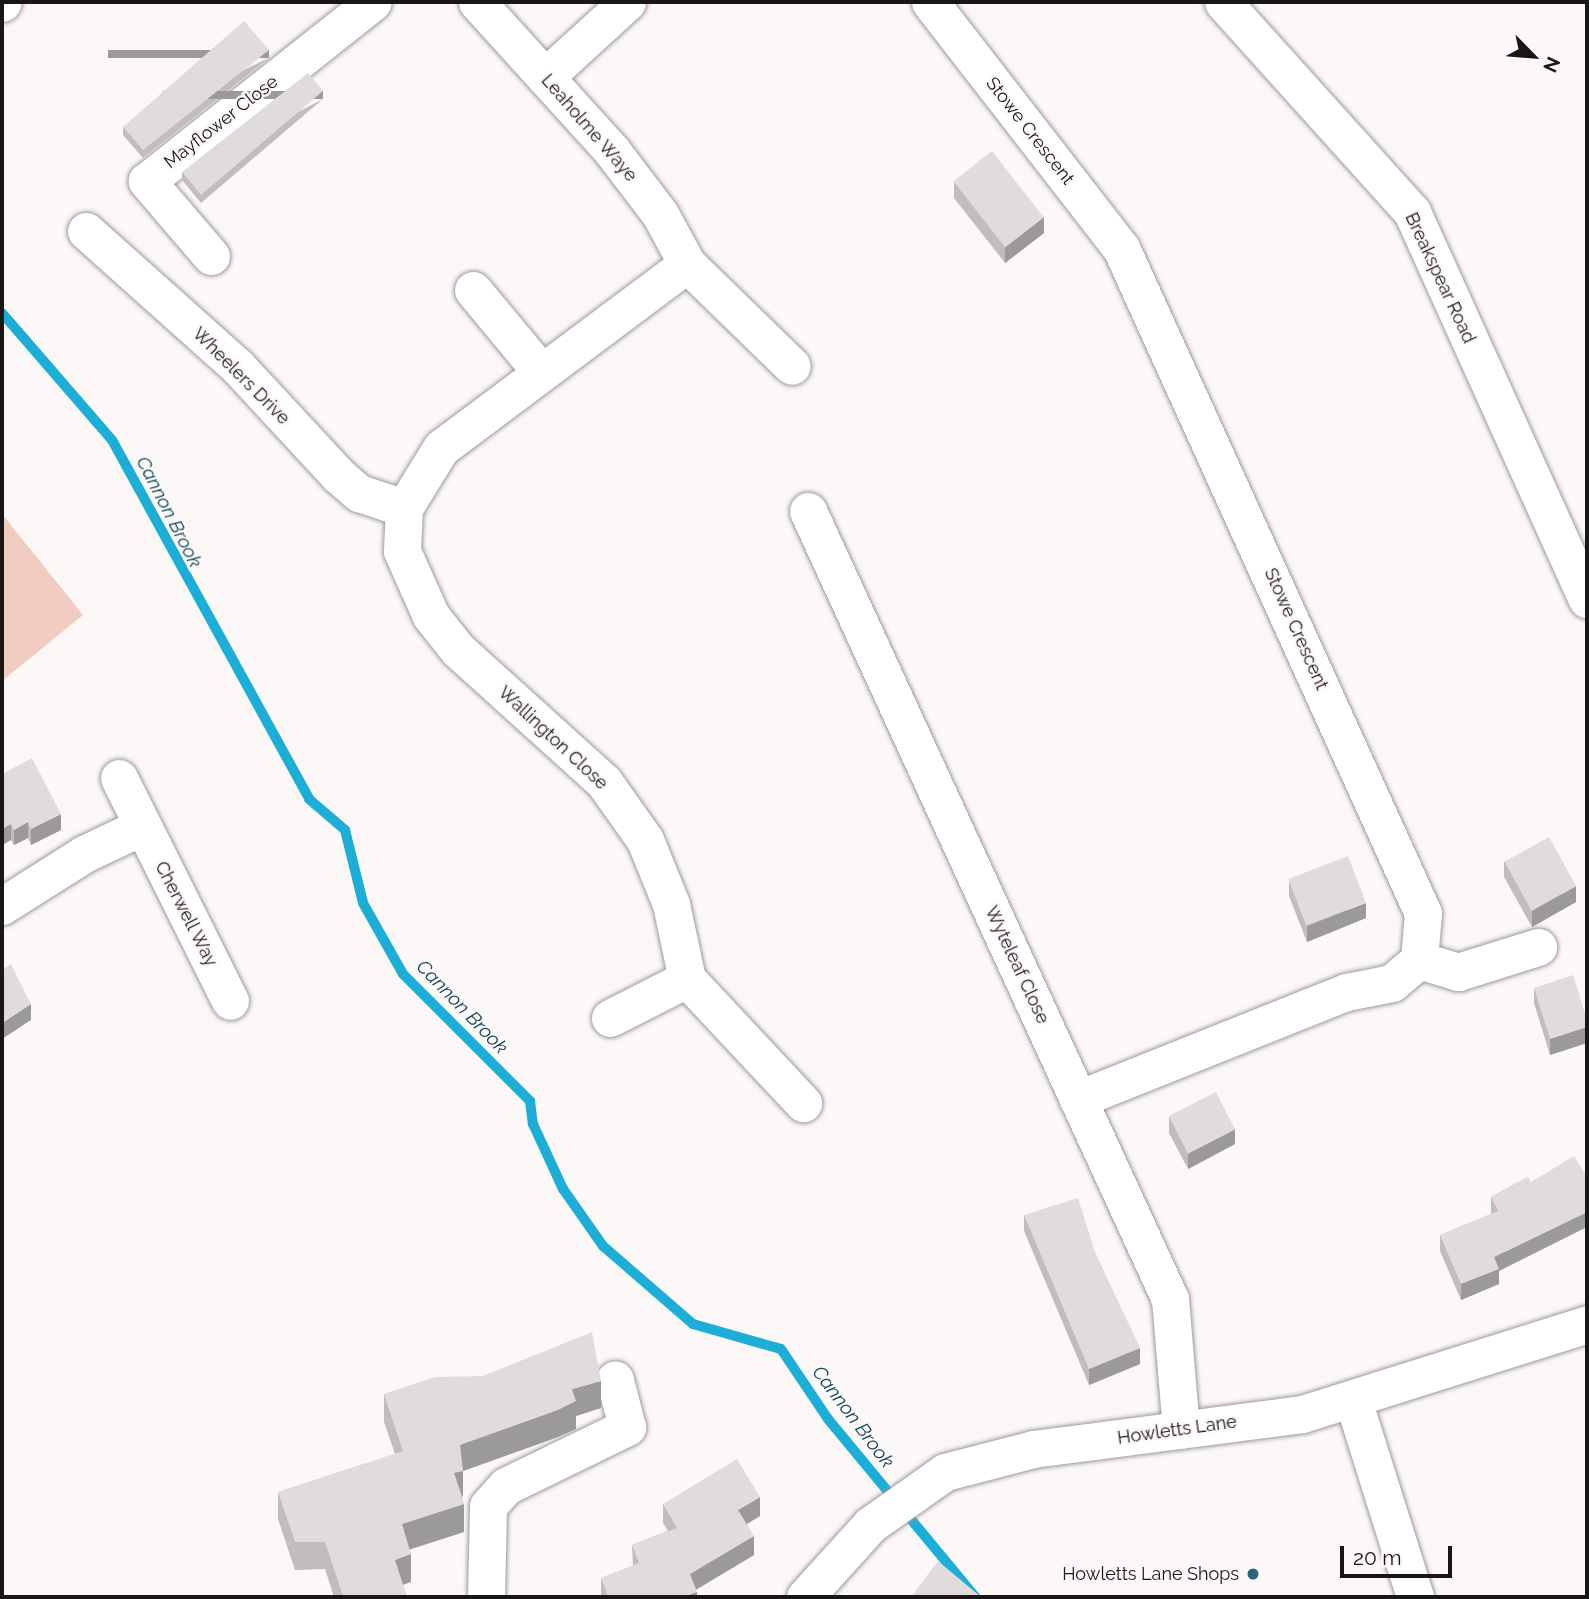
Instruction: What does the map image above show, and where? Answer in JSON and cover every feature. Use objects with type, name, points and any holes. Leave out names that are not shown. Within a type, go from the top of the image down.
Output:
[{"type":"street","name":"Mayflower Close","points":[[211,256],[147,181],[373,2]]},
{"type":"street","name":"Leaholme Waye","points":[[477,2],[545,77],[660,214],[687,264],[792,366]]},
{"type":"street","points":[[545,77],[627,2]]},
{"type":"street","name":"Stowe Crescent","points":[[930,2],[1121,248],[1423,913],[1419,960]]},
{"type":"street","name":"Breakspear Road","points":[[1223,2],[1412,212],[1587,599]]},
{"type":"street","name":"Wheelers Drive","points":[[86,231],[238,367],[338,475],[359,493],[404,508]]},
{"type":"street","points":[[404,508],[441,448],[687,264]]},
{"type":"street","points":[[473,290],[541,372]]},
{"type":"street","name":"Wallington Close","points":[[404,508],[402,551],[431,617],[458,650],[604,782],[645,841],[671,904],[687,979]]},
{"type":"street","name":"Wyteleaf Close","points":[[808,511],[1170,1299],[1181,1430]]},
{"type":"street","name":"Cherwell Way","points":[[119,778],[141,827],[230,1001]]},
{"type":"street","points":[[2,906],[141,827]]},
{"type":"street","points":[[1078,1099],[1346,992],[1392,983],[1419,960],[1458,972],[1538,947]]},
{"type":"street","points":[[610,1018],[687,979],[803,1103]]},
{"type":"street","name":"Howletts Lane","points":[[806,1597],[878,1519],[917,1487],[945,1472],[1033,1449],[1181,1430],[1353,1400],[1587,1324]]},
{"type":"street","points":[[486,1597],[488,1507],[506,1486],[627,1427],[615,1380]]},
{"type":"street","points":[[1353,1400],[1415,1597]]},
{"type":"shaded area","points":[[2,514],[83,615],[2,681]]},
{"type":"building","points":[[244,21],[269,50],[143,150],[123,127]]},
{"type":"building","points":[[308,73],[323,91],[201,195],[182,172]]},
{"type":"building","points":[[992,151],[1044,217],[1005,247],[953,181]]},
{"type":"building","points":[[32,758],[61,814],[31,829],[28,822],[14,830],[11,824],[2,829],[2,774]]},
{"type":"building","points":[[1549,837],[1576,886],[1532,911],[1504,862]]},
{"type":"building","points":[[1348,856],[1366,903],[1306,926],[1288,879]]},
{"type":"building","points":[[11,964],[31,1004],[2,1023],[2,970]]},
{"type":"building","points":[[1573,975],[1587,1027],[1550,1039],[1534,988]]},
{"type":"building","points":[[1216,1092],[1235,1129],[1188,1153],[1169,1116]]},
{"type":"building","points":[[1574,1156],[1587,1177],[1587,1212],[1494,1257],[1499,1269],[1461,1284],[1440,1235],[1498,1211],[1491,1197],[1528,1177],[1531,1182]]},
{"type":"building","points":[[1078,1198],[1095,1252],[1140,1348],[1089,1369],[1024,1215]]},
{"type":"building","points":[[592,1332],[601,1381],[572,1389],[576,1401],[558,1410],[460,1445],[463,1471],[454,1473],[464,1504],[402,1524],[411,1554],[395,1560],[407,1597],[343,1596],[325,1542],[295,1542],[278,1492],[403,1451],[384,1394],[435,1377],[483,1376]]},
{"type":"building","points":[[737,1459],[760,1497],[738,1510],[754,1536],[690,1574],[697,1592],[683,1597],[604,1597],[608,1596],[601,1578],[639,1563],[632,1545],[677,1528],[663,1504]]},
{"type":"building","points":[[938,1561],[981,1597],[911,1597]]},
{"type":"waterway","name":"Cannon Brook","points":[[2,313],[112,440],[309,799],[345,830],[363,903],[403,974],[530,1101],[533,1124],[563,1189],[603,1246],[693,1324],[781,1349],[828,1419],[975,1597]]},
{"type":"place","name":"Howletts Lane Shops","points":[[1253,1574]]}]
